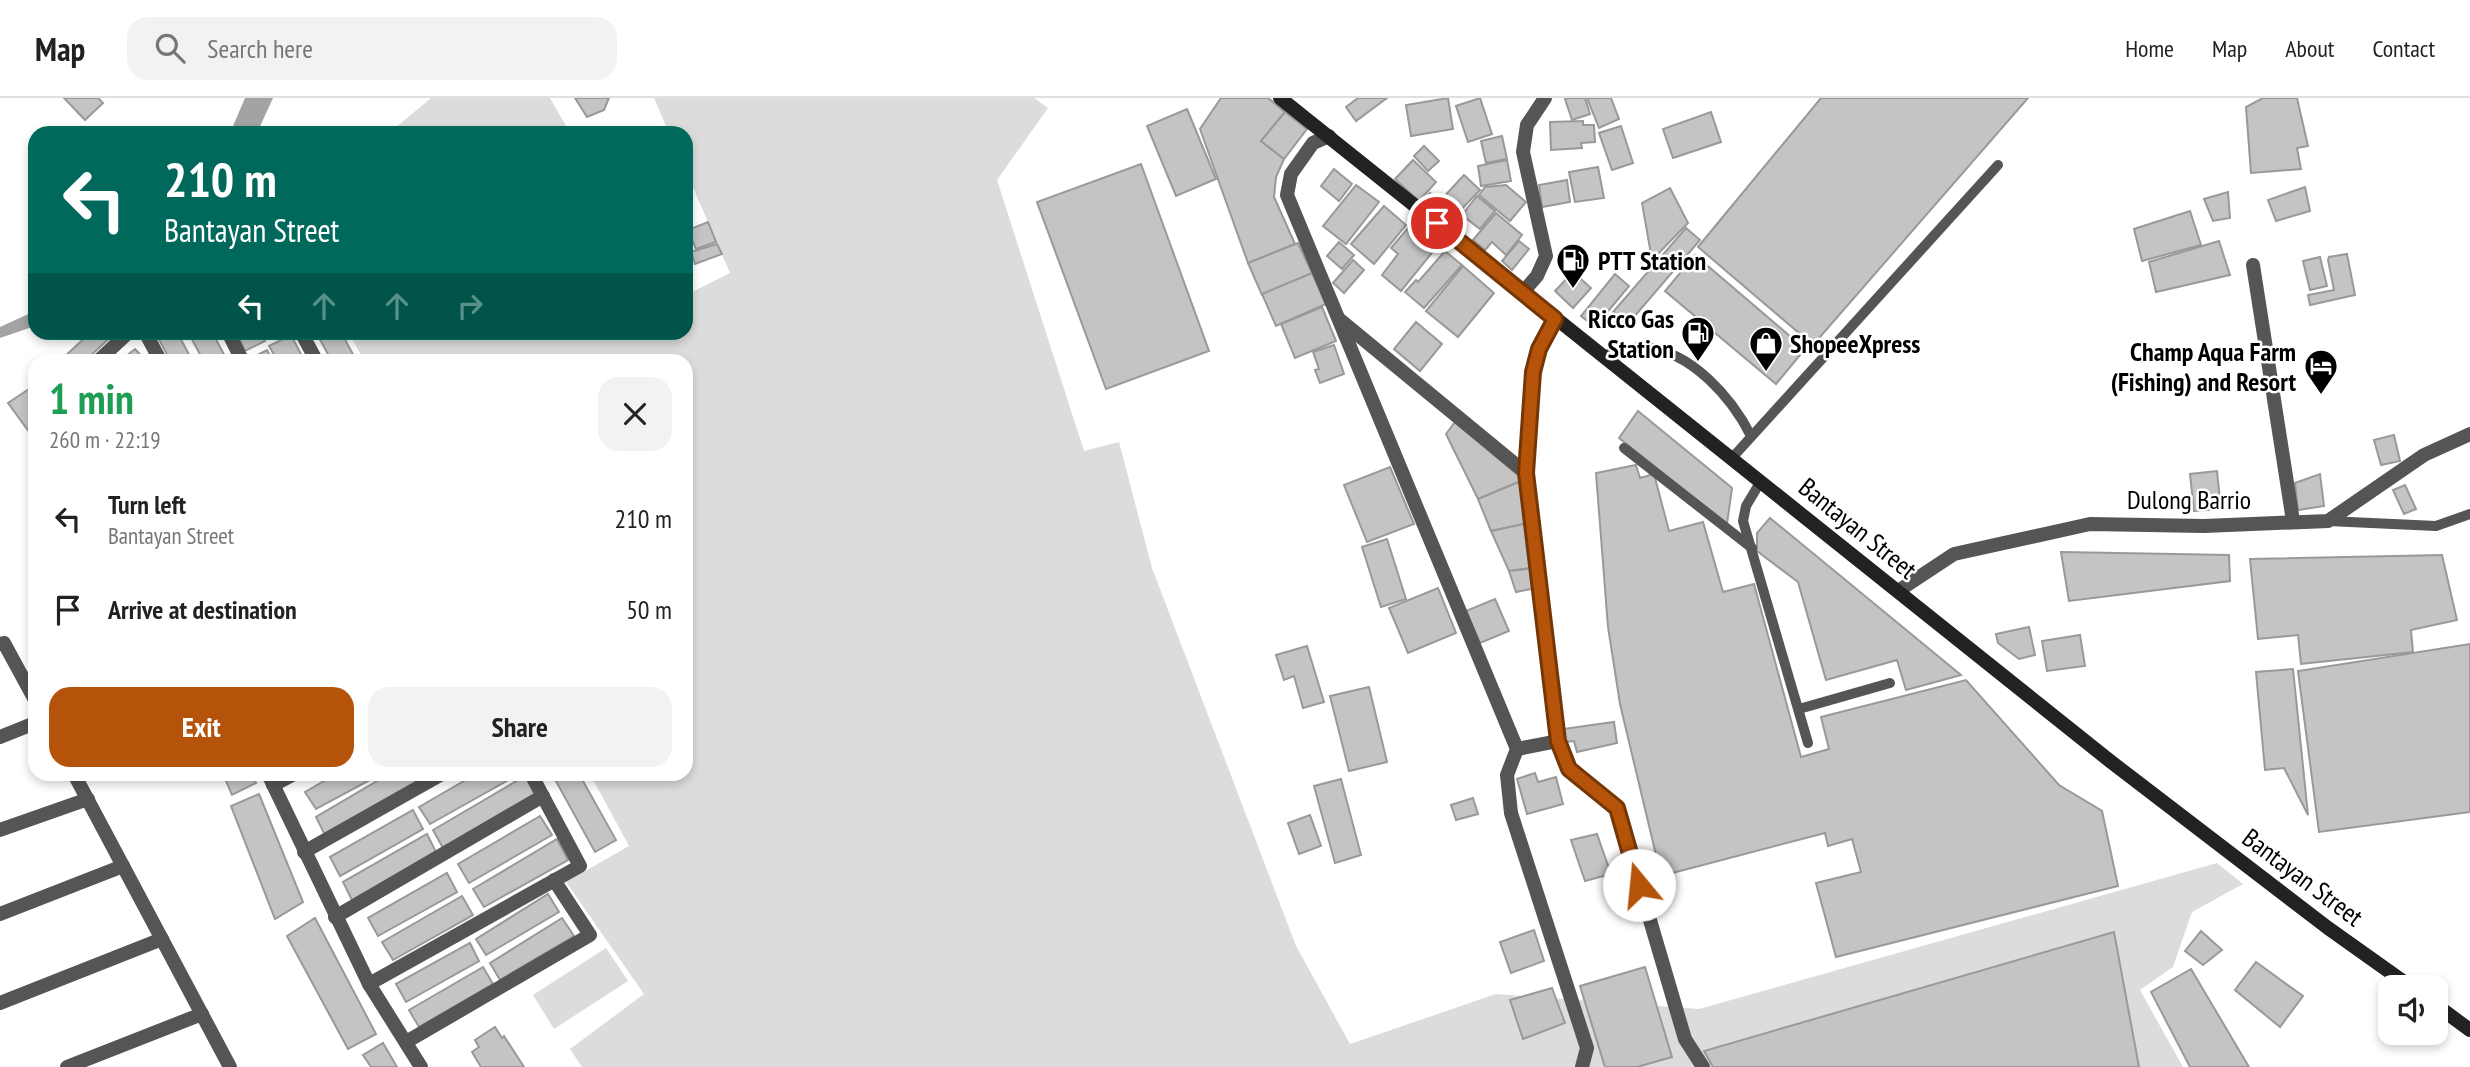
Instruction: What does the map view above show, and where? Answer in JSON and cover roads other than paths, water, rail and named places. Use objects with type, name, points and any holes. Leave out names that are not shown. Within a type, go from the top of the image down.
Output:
[{"type":"main road","name":"Bantayan Street","points":[[1280,98],[2121,769],[2328,928],[2395,975]]},
{"type":"main road","points":[[2448,1013],[2470,1030]]},
{"type":"street","points":[[1523,292],[1537,276],[1545,256],[1523,152],[1527,125],[1545,98]]},
{"type":"street","points":[[1329,136],[1313,144],[1291,174],[1287,195],[1517,749],[1507,775],[1511,813],[1587,1048],[1582,1067]]},
{"type":"street","points":[[2253,265],[2293,522]]},
{"type":"street","points":[[1337,317],[1526,473]]},
{"type":"street","points":[[1555,319],[1539,349],[1533,372],[1526,473],[1558,741],[1569,769],[1617,808],[1685,1039],[1703,1067]]},
{"type":"street","points":[[105,354],[120,340]]},
{"type":"street","points":[[2328,521],[2424,455],[2470,434]]},
{"type":"street","name":"Dulong Barrio","points":[[1898,591],[1954,554],[2090,524],[2204,526],[2328,521]]},
{"type":"street","points":[[0,644],[4,643],[28,687]]},
{"type":"street","points":[[0,737],[28,726]]},
{"type":"street","points":[[1517,749],[1558,741]]},
{"type":"street","points":[[78,781],[230,1067]]},
{"type":"street","points":[[271,781],[369,984],[421,1067]]},
{"type":"street","points":[[304,852],[430,781]]},
{"type":"street","points":[[369,984],[580,866],[535,781]]},
{"type":"street","points":[[335,917],[543,796]]},
{"type":"street","points":[[0,830],[88,799]]},
{"type":"street","points":[[0,914],[123,866]]},
{"type":"street","points":[[406,1042],[590,935],[554,880]]},
{"type":"street","points":[[0,1003],[162,939]]},
{"type":"street","points":[[67,1067],[202,1014]]},
{"type":"lane","points":[[1732,458],[1998,165]]},
{"type":"lane","points":[[1602,356],[1644,346],[1677,358],[1721,390],[1733,404],[1751,436]]},
{"type":"lane","points":[[1624,448],[1752,548]]},
{"type":"lane","points":[[1761,481],[1746,506],[1743,521],[1808,743]]},
{"type":"lane","points":[[2328,521],[2436,526],[2470,514]]},
{"type":"lane","points":[[1799,709],[1890,684]]},
{"type":"place","name":"PTT Station","points":[[1573,290]]},
{"type":"place","name":"Ricco Gas Station","points":[[1698,363]]},
{"type":"place","name":"ShopeeXpress","points":[[1766,373]]},
{"type":"place","name":"Champ Aqua Farm (Fishing) and Resort","points":[[2321,396]]}]
